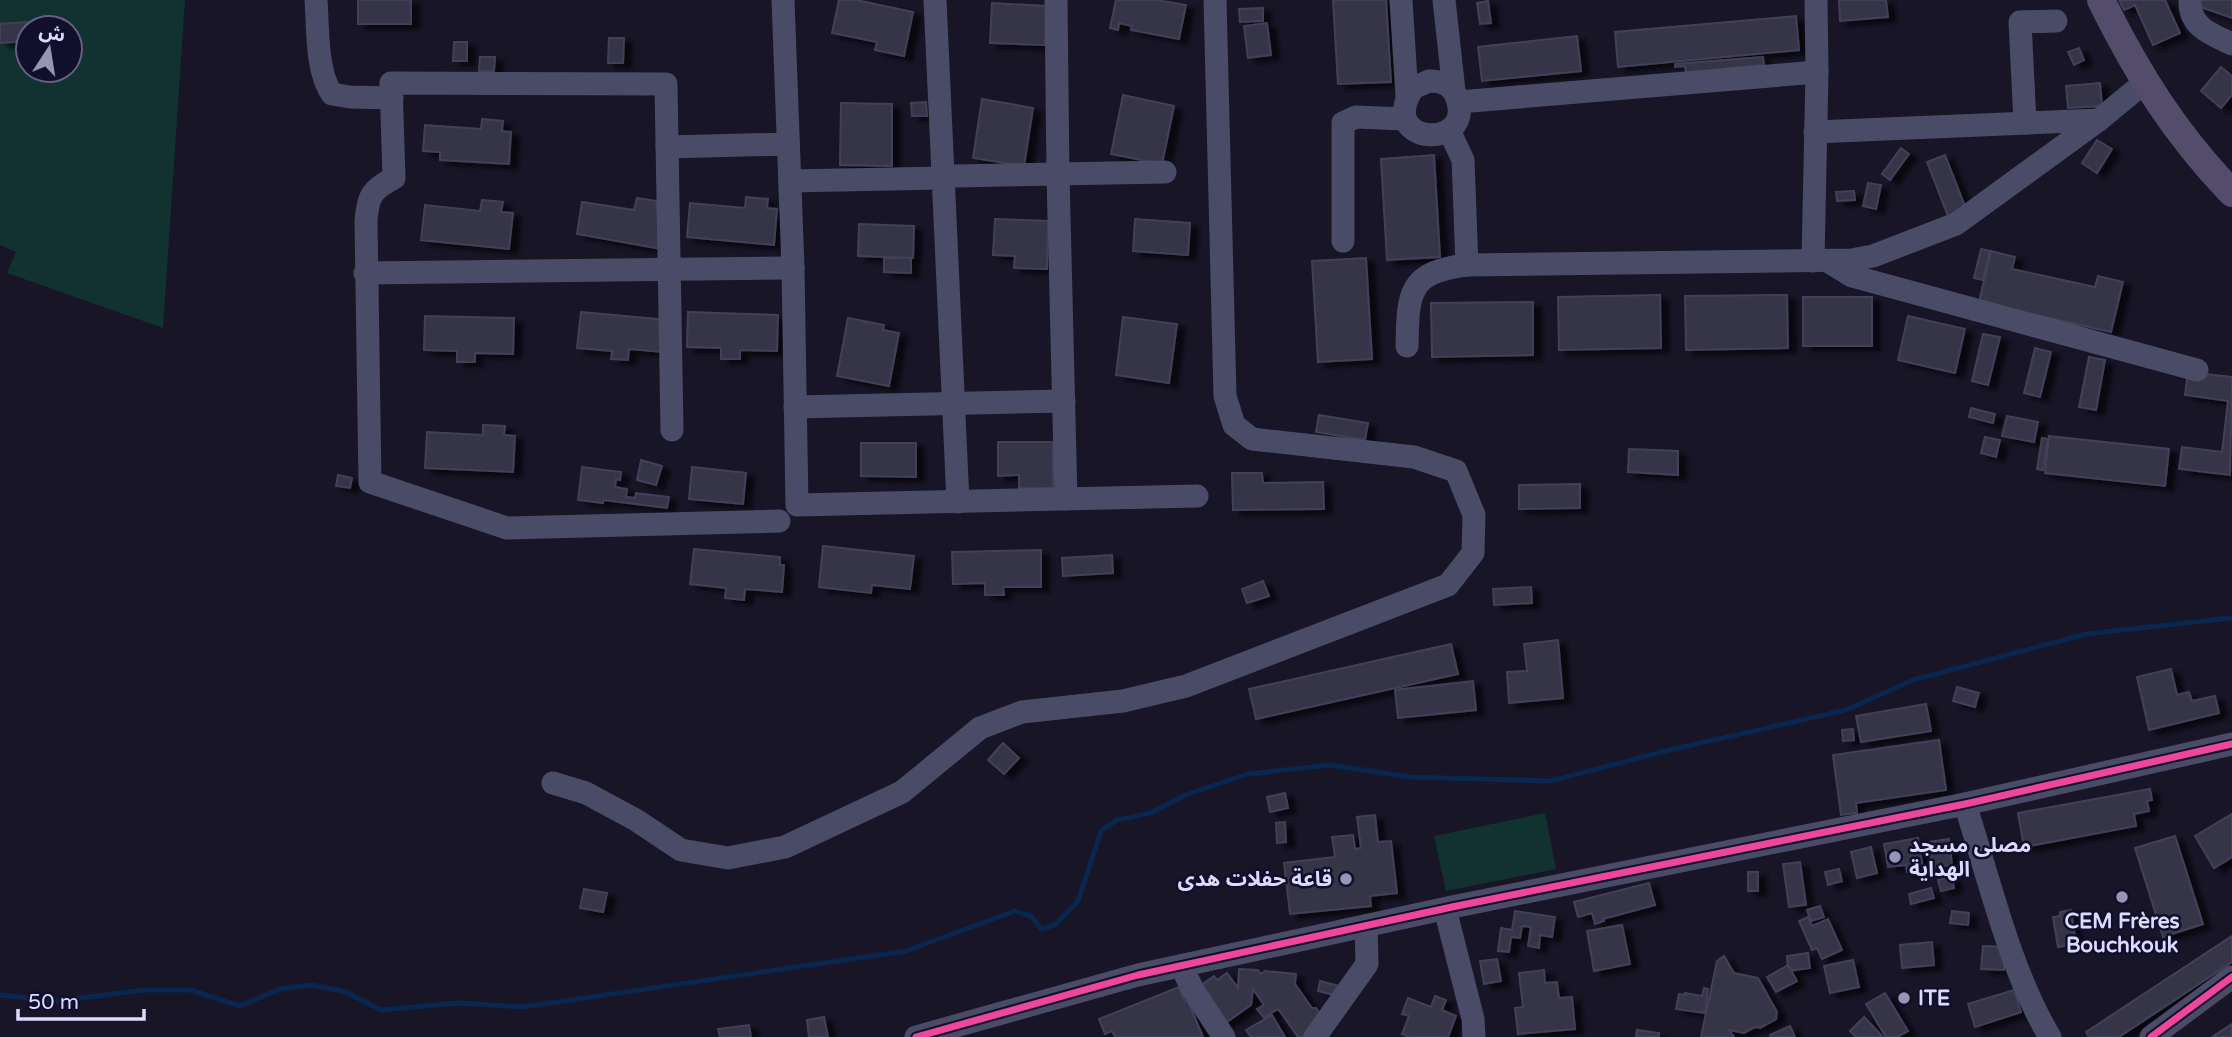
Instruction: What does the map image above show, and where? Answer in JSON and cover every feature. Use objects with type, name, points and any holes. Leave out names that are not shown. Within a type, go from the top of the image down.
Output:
[{"type":"main road","points":[[2101,0],[2145,82],[2175,129],[2232,194]]},
{"type":"street","points":[[316,0],[325,85],[332,94],[392,98]]},
{"type":"street","points":[[783,0],[793,268],[797,505],[1197,495]]},
{"type":"street","points":[[935,0],[949,177],[958,502]]},
{"type":"street","points":[[1056,0],[1066,499]]},
{"type":"street","points":[[553,783],[586,793],[636,820],[681,850],[728,858],[785,846],[902,792],[980,728],[1022,712],[1124,701],[1186,685],[1448,585],[1473,553],[1474,514],[1456,471],[1414,457],[1252,439],[1234,425],[1225,396],[1215,0]]},
{"type":"street","points":[[1401,0],[1406,108],[1412,129],[1433,136],[1449,130],[1459,116],[1444,0]]},
{"type":"street","points":[[1816,0],[1815,132],[1821,261]]},
{"type":"street","points":[[2190,0],[2190,11],[2202,29],[2232,44]]},
{"type":"street","points":[[2025,123],[2020,22],[2056,21]]},
{"type":"street","points":[[1457,96],[1816,72]]},
{"type":"street","points":[[1406,108],[1413,88],[1429,81],[1447,84],[1457,96]]},
{"type":"street","points":[[1407,346],[1410,299],[1416,285],[1429,274],[1445,268],[1466,265],[1851,261],[1874,256],[1956,224],[2099,120],[2145,82]]},
{"type":"street","points":[[672,429],[666,84],[391,83],[394,178],[379,186],[368,198],[365,273],[370,482],[507,528],[779,521]]},
{"type":"street","points":[[1343,241],[1343,123],[1356,117],[1406,108]]},
{"type":"street","points":[[1815,132],[2099,120]]},
{"type":"street","points":[[1449,130],[1463,160],[1466,265]]},
{"type":"street","points":[[667,147],[788,144]]},
{"type":"street","points":[[790,181],[1165,173]]},
{"type":"street","points":[[1821,261],[1852,276],[2197,370]]},
{"type":"street","points":[[365,273],[793,268]]},
{"type":"street","points":[[795,407],[1064,401]]},
{"type":"street","points":[[916,1037],[1181,966],[1445,909],[1965,804],[2232,744]]},
{"type":"street","points":[[1965,804],[2015,960],[2050,1037]]},
{"type":"street","points":[[1445,909],[1473,1019],[1474,1037]]},
{"type":"street","points":[[1315,1037],[1367,964],[1366,926]]},
{"type":"street","points":[[1181,966],[1193,990],[1224,1037]]},
{"type":"street","points":[[2151,1037],[2232,977]]},
{"type":"green space","points":[[0,0],[185,0],[163,328],[7,273],[16,252],[0,245]]},
{"type":"green space","points":[[1545,813],[1556,869],[1446,891],[1434,836]]},
{"type":"building","points":[[358,0],[411,0],[411,24],[358,24]]},
{"type":"building","points":[[839,0],[856,0],[913,12],[904,56],[875,50],[877,42],[832,33]]},
{"type":"building","points":[[1116,0],[1157,0],[1186,5],[1179,39],[1131,30],[1132,26],[1119,23],[1118,30],[1110,28]]},
{"type":"building","points":[[1333,0],[1386,0],[1391,82],[1338,84]]},
{"type":"building","points":[[1839,0],[1886,0],[1888,17],[1840,21]]},
{"type":"building","points":[[2119,0],[2165,0],[2180,33],[2153,45],[2135,5],[2124,10]]},
{"type":"building","points":[[2199,0],[2232,0],[2232,18],[2197,6]]},
{"type":"building","points":[[1488,1],[1491,23],[1480,24],[1477,3]]},
{"type":"building","points":[[992,3],[1047,6],[1045,45],[990,43]]},
{"type":"building","points":[[1263,8],[1263,21],[1240,22],[1239,9]]},
{"type":"building","points":[[1796,16],[1799,50],[1618,67],[1615,32]]},
{"type":"building","points":[[14,23],[14,42],[0,43],[0,24]]},
{"type":"building","points":[[1267,23],[1271,55],[1248,58],[1244,26]]},
{"type":"building","points":[[1577,36],[1581,71],[1482,81],[1478,47]]},
{"type":"building","points":[[609,38],[624,38],[623,63],[608,63]]},
{"type":"building","points":[[454,42],[467,42],[467,61],[453,61]]},
{"type":"building","points":[[2079,48],[2084,60],[2074,65],[2068,52]]},
{"type":"building","points":[[480,57],[495,57],[494,71],[479,71]]},
{"type":"building","points":[[1763,57],[1764,65],[1728,68],[1729,73],[1686,73],[1685,66],[1675,67],[1675,64]]},
{"type":"building","points":[[2221,67],[2232,76],[2232,95],[2221,108],[2201,91]]},
{"type":"building","points":[[2100,83],[2102,106],[2068,108],[2066,86]]},
{"type":"building","points":[[1123,95],[1174,106],[1162,164],[1111,154]]},
{"type":"building","points":[[982,99],[1033,108],[1024,166],[973,158]]},
{"type":"building","points":[[926,102],[927,116],[912,116],[911,103]]},
{"type":"building","points":[[841,103],[892,104],[892,166],[840,165]]},
{"type":"building","points":[[482,119],[503,121],[502,131],[511,132],[509,164],[440,160],[440,152],[423,151],[425,125],[481,129]]},
{"type":"building","points":[[2097,140],[2112,149],[2097,173],[2082,163]]},
{"type":"building","points":[[1901,148],[1909,154],[1890,180],[1882,174]]},
{"type":"building","points":[[1434,155],[1440,257],[1387,260],[1381,159]]},
{"type":"building","points":[[1945,155],[1966,209],[1948,216],[1927,162]]},
{"type":"building","points":[[1868,183],[1881,185],[1876,209],[1863,206]]},
{"type":"building","points":[[1854,191],[1855,200],[1837,201],[1836,192]]},
{"type":"building","points":[[746,197],[768,199],[767,208],[777,209],[774,245],[687,237],[690,203],[745,208]]},
{"type":"building","points":[[637,198],[657,201],[656,209],[668,211],[662,249],[577,234],[582,202],[634,210]]},
{"type":"building","points":[[482,200],[503,202],[501,212],[513,213],[509,249],[421,240],[425,205],[480,211]]},
{"type":"building","points":[[995,219],[1048,221],[1047,269],[1014,268],[1015,256],[993,255]]},
{"type":"building","points":[[1135,219],[1190,223],[1188,255],[1133,251]]},
{"type":"building","points":[[859,224],[914,226],[913,258],[858,256]]},
{"type":"building","points":[[1981,249],[1990,251],[1983,280],[1974,278]]},
{"type":"building","points":[[1991,251],[2015,257],[2012,269],[2095,287],[2098,276],[2123,282],[2111,332],[1979,302]]},
{"type":"building","points":[[884,258],[911,258],[911,273],[884,272]]},
{"type":"building","points":[[1366,258],[1372,359],[1318,362],[1312,261]]},
{"type":"building","points":[[1660,295],[1661,348],[1559,350],[1558,297]]},
{"type":"building","points":[[1787,295],[1788,348],[1686,350],[1685,296]]},
{"type":"building","points":[[1803,297],[1872,297],[1872,346],[1803,346]]},
{"type":"building","points":[[1533,302],[1533,355],[1432,357],[1431,303]]},
{"type":"building","points":[[581,312],[667,320],[663,352],[629,349],[628,360],[611,359],[612,351],[577,348]]},
{"type":"building","points":[[688,312],[778,315],[777,351],[740,350],[740,359],[721,359],[721,348],[687,347]]},
{"type":"building","points":[[425,316],[514,318],[513,354],[475,353],[475,362],[457,362],[457,351],[424,350]]},
{"type":"building","points":[[1908,316],[1965,329],[1955,373],[1898,360]]},
{"type":"building","points":[[1123,317],[1177,324],[1169,383],[1116,375]]},
{"type":"building","points":[[848,318],[884,325],[883,330],[899,333],[889,386],[837,376]]},
{"type":"building","points":[[1983,334],[2000,337],[1988,385],[1972,381]]},
{"type":"building","points":[[2035,348],[2051,352],[2040,397],[2024,393]]},
{"type":"building","points":[[2089,357],[2105,360],[2096,410],[2079,407]]},
{"type":"building","points":[[2188,372],[2232,377],[2230,475],[2179,469],[2182,447],[2222,452],[2228,401],[2185,395]]},
{"type":"building","points":[[1971,408],[1995,414],[1993,423],[1969,417]]},
{"type":"building","points":[[1319,415],[1368,423],[1365,440],[1316,432]]},
{"type":"building","points":[[2007,416],[2038,422],[2034,442],[2002,436]]},
{"type":"building","points":[[483,425],[505,426],[504,435],[515,436],[513,472],[425,468],[427,432],[483,435]]},
{"type":"building","points":[[2049,436],[2169,449],[2165,486],[2045,473]]},
{"type":"building","points":[[1985,437],[2000,440],[1996,457],[1981,453]]},
{"type":"building","points":[[2042,438],[2048,439],[2043,470],[2037,469]]},
{"type":"building","points":[[998,442],[1053,442],[1053,488],[1019,488],[1019,475],[998,476]]},
{"type":"building","points":[[861,443],[916,443],[916,477],[861,476]]},
{"type":"building","points":[[1629,449],[1678,451],[1678,475],[1628,472]]},
{"type":"building","points":[[641,460],[662,466],[656,485],[637,480]]},
{"type":"building","points":[[582,467],[621,472],[615,487],[627,489],[626,497],[635,498],[636,493],[669,497],[667,508],[603,500],[603,503],[578,500]]},
{"type":"building","points":[[692,467],[746,473],[743,504],[689,499]]},
{"type":"building","points":[[1232,473],[1262,473],[1263,483],[1323,482],[1324,509],[1233,510]]},
{"type":"building","points":[[338,475],[352,478],[350,488],[336,486]]},
{"type":"building","points":[[1580,484],[1580,508],[1519,509],[1519,485]]},
{"type":"building","points":[[823,546],[914,556],[910,589],[872,585],[871,593],[819,587]]},
{"type":"building","points":[[694,549],[780,557],[780,565],[784,565],[782,592],[745,589],[744,600],[725,598],[726,588],[690,584]]},
{"type":"building","points":[[1041,550],[1041,587],[1003,587],[1004,595],[985,595],[985,583],[953,584],[952,552]]},
{"type":"building","points":[[1112,555],[1113,573],[1063,576],[1062,558]]},
{"type":"building","points":[[1263,581],[1269,596],[1247,603],[1242,589]]},
{"type":"building","points":[[1531,587],[1532,603],[1494,605],[1493,589]]},
{"type":"building","points":[[1558,640],[1563,698],[1509,703],[1507,672],[1527,671],[1524,644]]},
{"type":"building","points":[[1451,644],[1458,674],[1256,719],[1249,689]]},
{"type":"building","points":[[2171,669],[2177,695],[2189,692],[2192,701],[2215,696],[2219,713],[2149,730],[2137,677]]},
{"type":"building","points":[[1473,681],[1476,710],[1398,718],[1395,690]]},
{"type":"building","points":[[1957,687],[1979,693],[1975,707],[1953,701]]},
{"type":"building","points":[[1926,704],[1931,731],[1861,742],[1856,716]]},
{"type":"building","points":[[1853,729],[1854,740],[1843,741],[1842,730]]},
{"type":"building","points":[[1939,740],[1946,790],[1856,803],[1857,813],[1841,815],[1833,755]]},
{"type":"building","points":[[1003,743],[1019,758],[1004,774],[988,760]]},
{"type":"building","points":[[2150,789],[2152,800],[2147,801],[2149,811],[2134,814],[2136,826],[2024,847],[2018,813]]},
{"type":"building","points":[[1285,793],[1288,808],[1270,812],[1267,797]]},
{"type":"building","points":[[2232,814],[2232,857],[2214,868],[2195,836]]},
{"type":"building","points":[[1375,815],[1378,842],[1391,841],[1397,893],[1370,896],[1371,906],[1290,914],[1284,863],[1335,857],[1332,837],[1353,835],[1355,849],[1361,848],[1357,817]]},
{"type":"building","points":[[1285,822],[1286,842],[1277,843],[1276,823]]},
{"type":"building","points":[[2175,836],[2203,924],[2163,937],[2135,848]]},
{"type":"building","points":[[1918,838],[1923,869],[1907,872],[1906,865],[1888,867],[1884,844]]},
{"type":"building","points":[[1949,839],[1952,865],[1932,868],[1928,842]]},
{"type":"building","points":[[1871,847],[1877,873],[1857,878],[1851,852]]},
{"type":"building","points":[[1800,862],[1806,905],[1789,907],[1783,864]]},
{"type":"building","points":[[1839,869],[1842,881],[1828,885],[1825,872]]},
{"type":"building","points":[[1748,872],[1758,872],[1758,891],[1748,891]]},
{"type":"building","points":[[1952,877],[1954,888],[1941,891],[1938,880]]},
{"type":"building","points":[[1649,883],[1655,905],[1603,919],[1604,921],[1595,924],[1592,913],[1578,917],[1574,902]]},
{"type":"building","points":[[1931,888],[1934,898],[1911,904],[1909,894]]},
{"type":"building","points":[[584,889],[607,893],[603,912],[580,908]]},
{"type":"building","points":[[1820,906],[1824,917],[1811,921],[1807,910]]},
{"type":"building","points":[[2071,910],[2076,944],[2058,947],[2053,917],[2060,916],[2060,912]]},
{"type":"building","points":[[1515,911],[1555,917],[1552,937],[1540,935],[1539,948],[1528,946],[1531,927],[1522,926],[1520,938],[1511,937],[1509,952],[1498,951],[1501,928],[1512,930]]},
{"type":"building","points":[[1952,911],[1969,913],[1968,925],[1950,923]]},
{"type":"building","points":[[1808,917],[1812,926],[1828,919],[1842,950],[1822,959],[1817,948],[1812,950],[1799,921]]},
{"type":"building","points":[[1622,925],[1630,964],[1594,971],[1587,931]]},
{"type":"building","points":[[2232,936],[2232,962],[2119,1037],[2089,1037],[2086,1032]]},
{"type":"building","points":[[1932,942],[1934,965],[1902,968],[1900,945]]},
{"type":"building","points":[[1983,946],[2005,947],[2004,970],[1981,969]]},
{"type":"building","points":[[1808,953],[1810,968],[1788,971],[1787,956]]},
{"type":"building","points":[[1724,956],[1734,973],[1758,978],[1777,1012],[1776,1019],[1744,1033],[1729,1030],[1734,1037],[1701,1037],[1717,961]]},
{"type":"building","points":[[1497,959],[1501,981],[1484,984],[1480,961]]},
{"type":"building","points":[[1853,960],[1859,987],[1830,993],[1824,966]]},
{"type":"building","points":[[1788,965],[1797,981],[1776,992],[1767,977]]},
{"type":"building","points":[[1239,969],[1258,970],[1261,974],[1265,971],[1296,974],[1295,984],[1327,1024],[1298,1037],[1279,1010],[1264,1018],[1257,1009],[1264,1005],[1253,989],[1251,1005],[1224,1024],[1200,986],[1214,976],[1217,980],[1227,973],[1238,988]]},
{"type":"building","points":[[1544,970],[1545,983],[1557,982],[1559,998],[1572,997],[1575,1029],[1518,1034],[1515,1008],[1523,1007],[1519,973]]},
{"type":"building","points":[[1320,981],[1339,986],[1337,996],[1318,991]]},
{"type":"building","points":[[1179,987],[1203,1037],[1115,1037],[1112,1031],[1105,1034],[1099,1019]]},
{"type":"building","points":[[1704,988],[1708,989],[1705,1013],[1676,1009],[1679,994],[1702,996]]},
{"type":"building","points":[[2014,990],[2021,1012],[1975,1027],[1968,1004]]},
{"type":"building","points":[[1885,993],[1908,1031],[1897,1037],[1886,1037],[1866,1004]]},
{"type":"building","points":[[1435,996],[1446,1000],[1442,1010],[1456,1016],[1448,1037],[1409,1037],[1402,1034],[1409,1016],[1402,1014],[1408,998],[1431,1007]]},
{"type":"building","points":[[1272,1015],[1285,1037],[1251,1037],[1246,1030]]},
{"type":"building","points":[[824,1017],[828,1037],[809,1037],[807,1020]]},
{"type":"building","points":[[1864,1017],[1883,1037],[1856,1037],[1850,1031]]},
{"type":"building","points":[[2232,1024],[2232,1037],[2212,1037]]},
{"type":"building","points":[[749,1025],[751,1037],[720,1037],[718,1029]]},
{"type":"building","points":[[1790,1026],[1795,1037],[1771,1037],[1770,1035]]},
{"type":"building","points":[[1637,1030],[1659,1033],[1659,1037],[1636,1037]]},
{"type":"waterway","points":[[0,995],[57,1001],[145,990],[191,990],[240,1006],[280,989],[311,985],[346,992],[381,1010],[458,1003],[523,1007],[906,951],[1015,911],[1031,916],[1041,929],[1055,925],[1078,901],[1101,831],[1117,820],[1151,813],[1185,795],[1248,774],[1330,765],[1410,777],[1551,781],[1665,751],[1846,710],[1913,680],[2086,634],[2232,618]]},
{"type":"cycle path","points":[[916,1037],[1138,975],[1452,907],[1965,804],[2232,744]]},
{"type":"cycle path","points":[[2151,1037],[2232,977]]},
{"type":"place","name":"مصلى مسجد الهداية","points":[[1895,857]]},
{"type":"place","name":"قاعة حفلات هدى","points":[[1346,879]]},
{"type":"place","name":"CEM Frères Bouchkouk","points":[[2122,897]]},
{"type":"place","name":"ITE","points":[[1904,998]]}]
